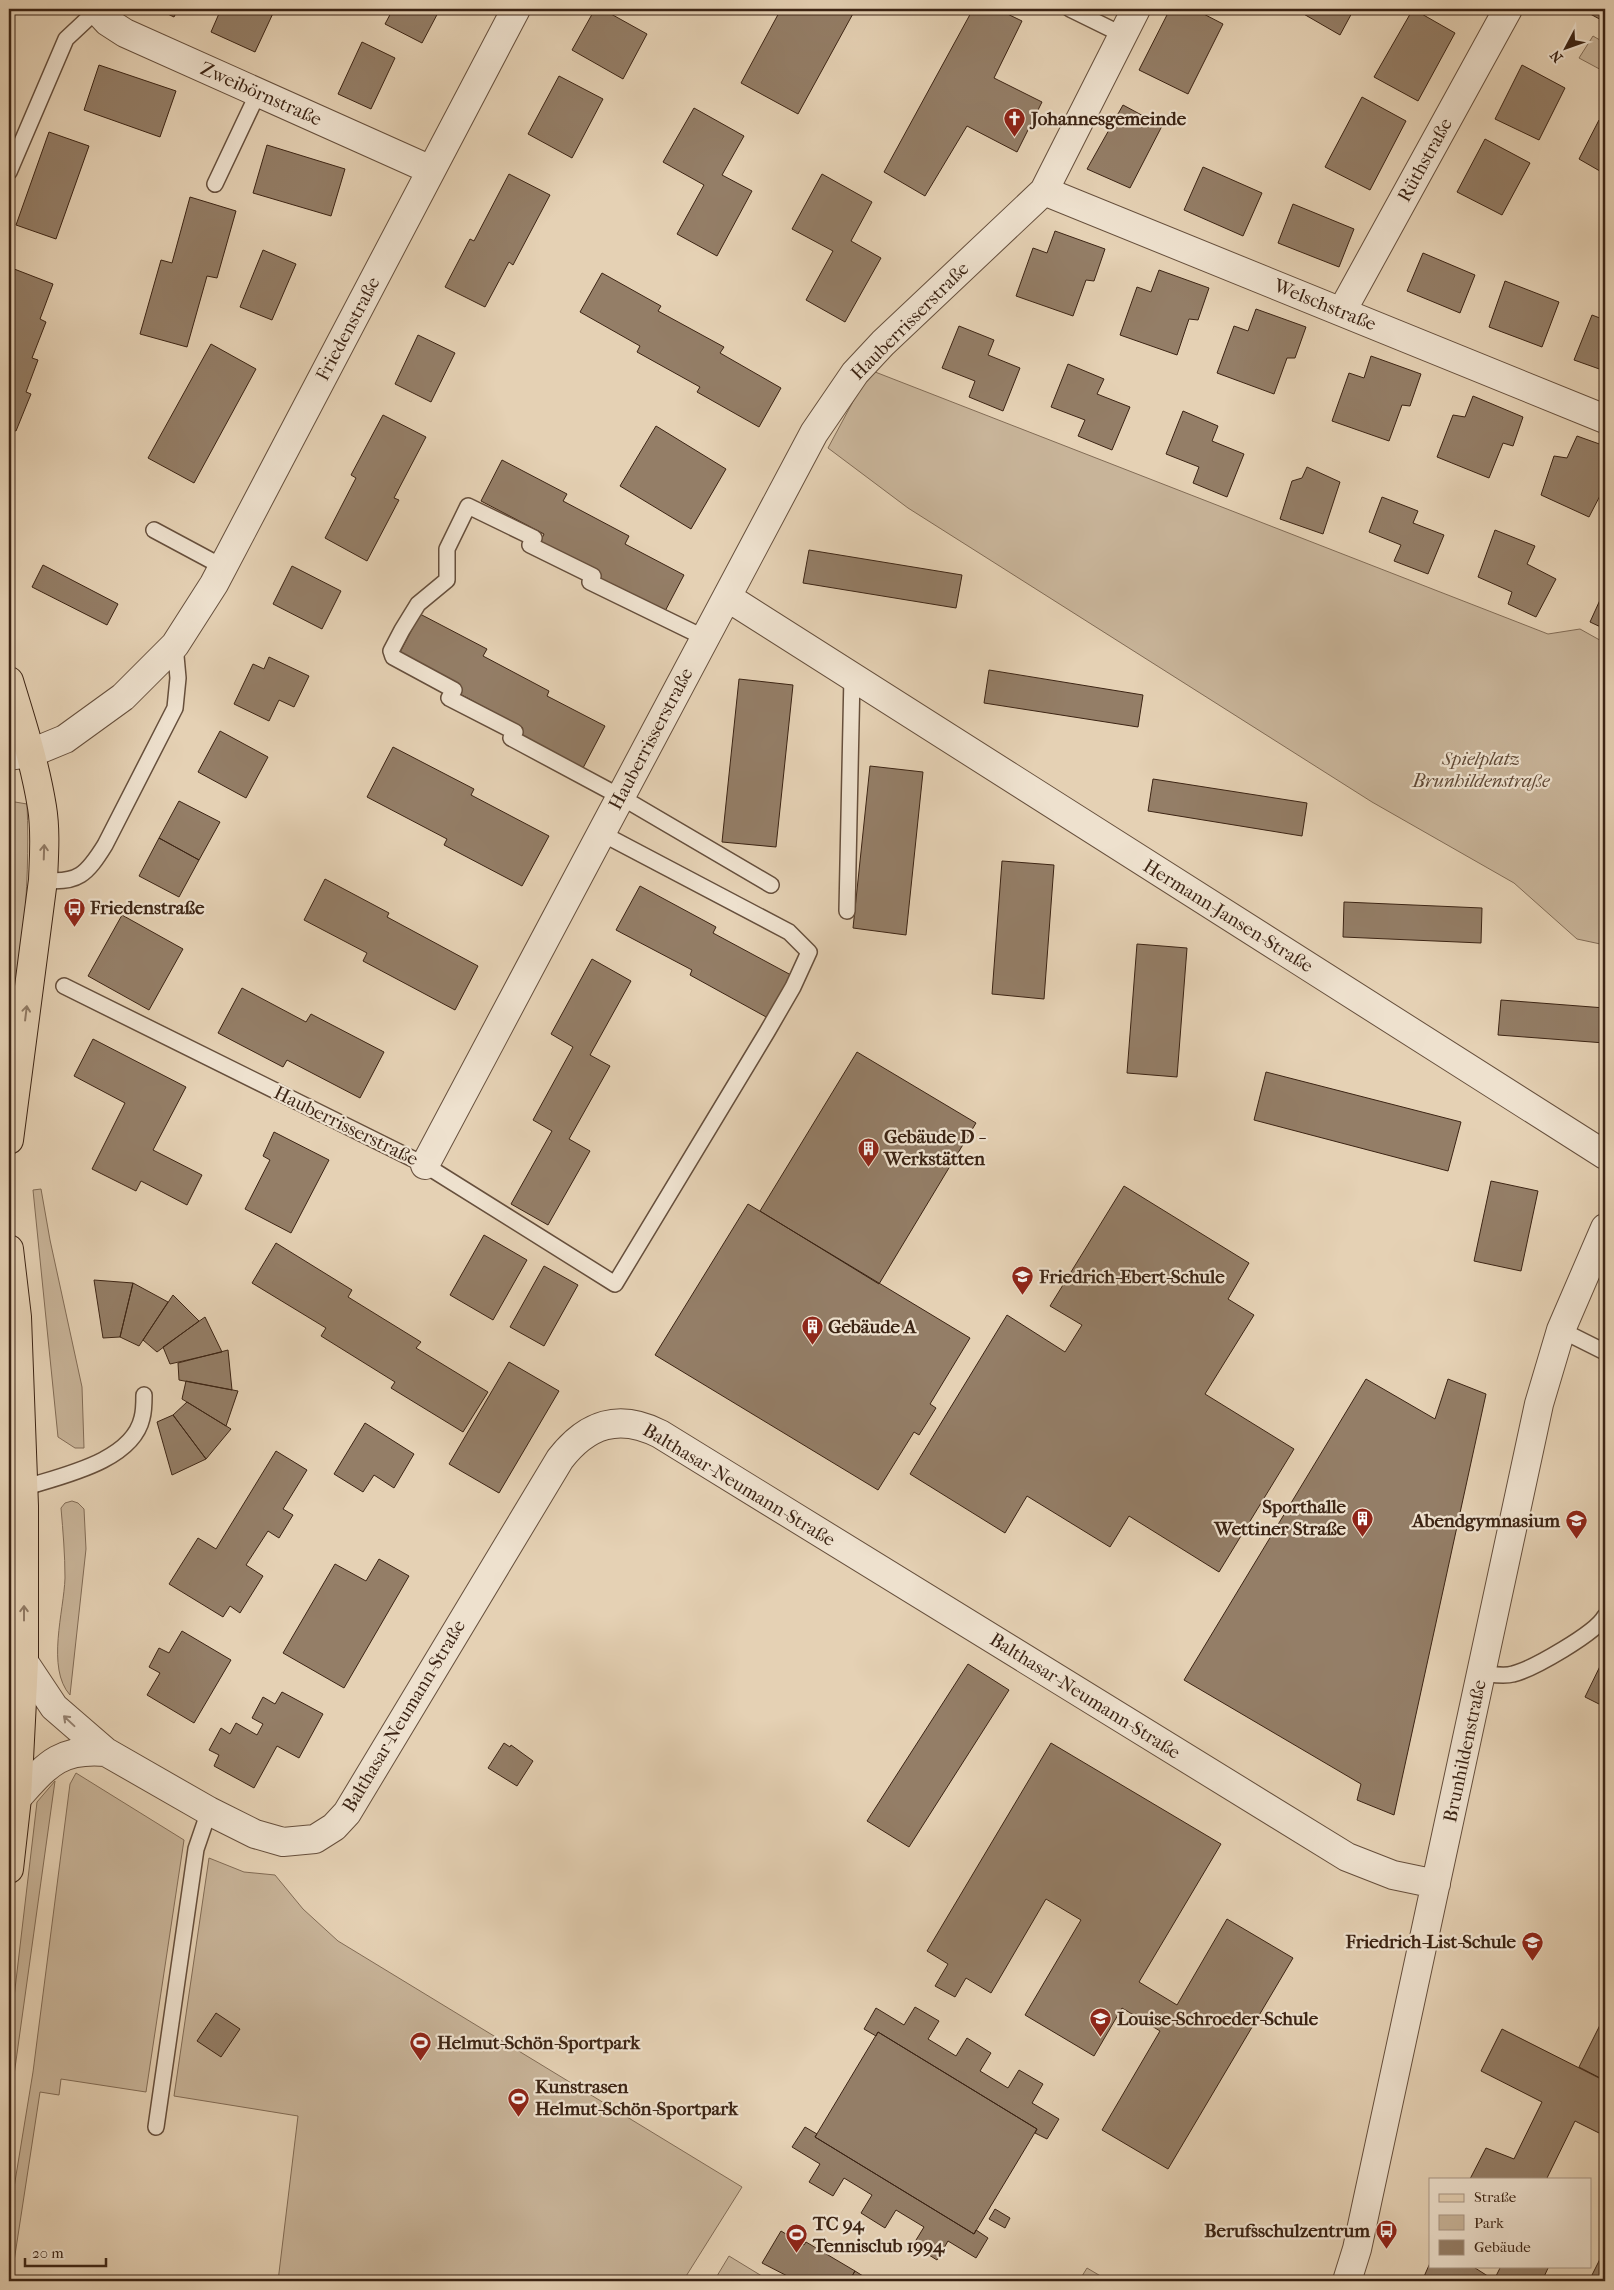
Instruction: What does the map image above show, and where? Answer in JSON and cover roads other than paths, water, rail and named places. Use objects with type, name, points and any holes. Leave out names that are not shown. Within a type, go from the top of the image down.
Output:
[{"type":"main road","points":[[9,682],[20,754],[42,808],[44,840],[43,880],[9,1140]]},
{"type":"main road","points":[[9,1249],[17,1318],[23,1488],[24,1662],[17,1798],[9,1870]]},
{"type":"street","name":"Zweibörnstraße","points":[[97,9],[108,22],[125,32],[431,170]]},
{"type":"street","name":"Friedenstraße","points":[[20,754],[65,739],[94,720],[123,697],[175,645],[223,567],[516,9]]},
{"type":"street","name":"Hauberrisserstraße","points":[[425,1165],[814,433],[855,374],[883,343],[1044,191],[1136,9]]},
{"type":"street","name":"Rüthstraße","points":[[1342,311],[1508,9]]},
{"type":"street","name":"Welschstraße","points":[[1044,191],[1605,419]]},
{"type":"street","name":"Hermann-Jansen-Straße","points":[[727,597],[1605,1155]]},
{"type":"street","name":"Brunhildenstraße","points":[[1347,2281],[1356,2249],[1436,1884],[1539,1404],[1561,1330],[1605,1228]]},
{"type":"street","name":"Balthasar-Neumann-Straße","points":[[24,1662],[54,1707],[106,1752],[208,1810],[255,1834],[283,1842],[315,1840],[334,1826],[347,1813],[560,1459],[583,1434],[610,1424],[637,1424],[660,1434],[1347,1857],[1393,1875],[1436,1884]]},
{"type":"street","points":[[17,1798],[46,1768],[71,1753],[106,1752]]},
{"type":"lane","name":"Zweibörnstraße","points":[[9,172],[66,39],[97,9]]},
{"type":"lane","points":[[1070,9],[1123,35]]},
{"type":"lane","points":[[215,184],[258,93]]},
{"type":"lane","points":[[705,638],[590,582],[593,576],[530,545],[534,538],[468,506],[448,549],[447,580],[418,604],[391,651],[393,657],[454,690],[449,698],[515,732],[511,738],[620,796],[771,885]]},
{"type":"lane","points":[[154,530],[223,567]]},
{"type":"lane","points":[[43,880],[58,882],[71,880],[83,874],[93,865],[105,845],[175,708],[178,678],[175,645]]},
{"type":"lane","points":[[847,911],[852,676]]},
{"type":"lane","points":[[425,1165],[615,1284],[794,987],[809,952],[789,932],[601,833]]},
{"type":"lane","name":"Hauberrisserstraße","points":[[64,986],[425,1165]]},
{"type":"lane","points":[[1561,1330],[1605,1352]]},
{"type":"lane","points":[[23,1488],[89,1466],[114,1455],[129,1442],[142,1419],[144,1395]]},
{"type":"lane","points":[[1482,1673],[1512,1674],[1526,1668],[1585,1637],[1597,1628],[1605,1616]]},
{"type":"lane","points":[[156,2127],[196,1849],[208,1810]]},
{"type":"place","name":"Johannesgemeinde","points":[[1015,138]]},
{"type":"place","name":"Friedenstraße","points":[[74,927]]},
{"type":"place","name":"Gebäude D - Werkstätten","points":[[868,1167]]},
{"type":"place","name":"Friedrich-Ebert-Schule","points":[[1023,1296]]},
{"type":"place","name":"Gebäude A","points":[[812,1346]]},
{"type":"place","name":"Sporthalle Wettiner Straße","points":[[1362,1537]]},
{"type":"place","name":"Abendgymnasium","points":[[1576,1540]]},
{"type":"place","name":"Friedrich-List-Schule","points":[[1532,1961]]},
{"type":"place","name":"Louise-Schroeder-Schule","points":[[1101,2038]]},
{"type":"place","name":"Helmut-Schön-Sportpark","points":[[421,2062]]},
{"type":"place","name":"Kunstrasen Helmut-Schön-Sportpark","points":[[519,2117]]},
{"type":"place","name":"Berufsschulzentrum","points":[[1386,2250]]},
{"type":"place","name":"TC 94 Tennisclub 1994","points":[[797,2254]]},
{"type":"park label","name":"Spielplatz Brunhildenstraße","points":[[1481,770]]}]
